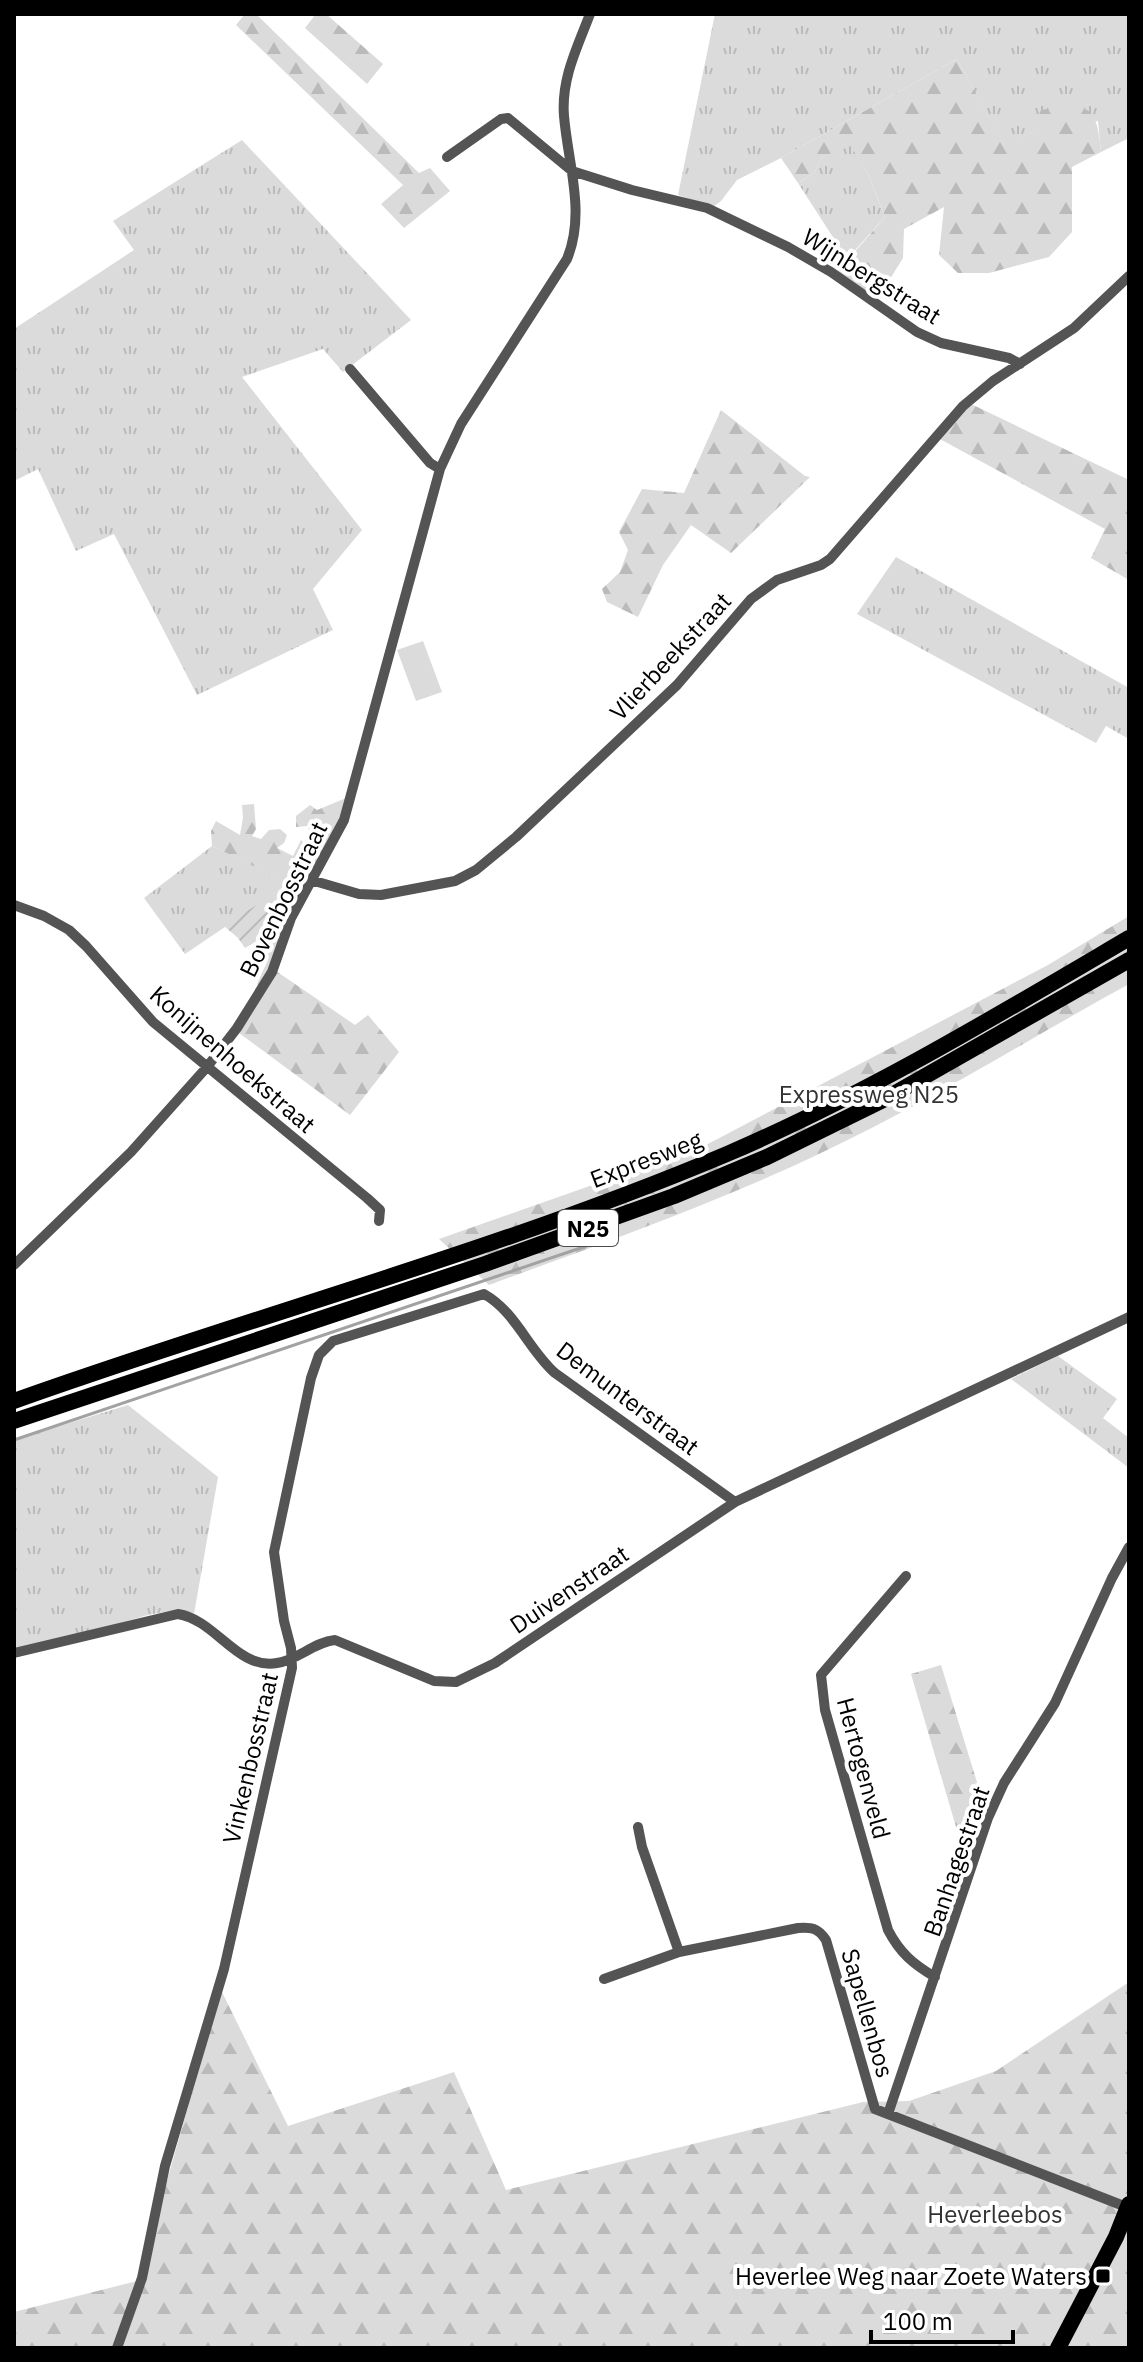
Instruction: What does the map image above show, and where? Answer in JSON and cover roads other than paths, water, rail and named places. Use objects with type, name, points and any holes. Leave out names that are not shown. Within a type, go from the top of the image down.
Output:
[{"type":"main road","name":"Expresweg","points":[[14,1401],[117,1364],[541,1225],[718,1157],[875,1083],[1129,938]]},
{"type":"main road","name":"Expresweg","points":[[14,1421],[497,1259],[674,1196],[767,1157],[885,1099],[1129,960]]},
{"type":"main road","points":[[1058,2348],[1128,2210]]},
{"type":"street","name":"Bovenbosstraat","points":[[14,1265],[131,1152],[207,1067],[237,1028],[272,972],[291,918],[344,820],[440,469],[461,424],[567,259],[573,243],[575,193],[564,96],[569,66],[590,14]]},
{"type":"street","points":[[447,157],[501,119],[508,118],[572,171]]},
{"type":"street","name":"Wijnbergstraat","points":[[572,171],[632,190],[707,208],[788,247],[831,272],[921,334],[941,343],[1009,358],[1020,364]]},
{"type":"street","points":[[1020,364],[1074,328],[1129,276]]},
{"type":"street","name":"Vlierbeekstraat","points":[[311,880],[359,894],[381,895],[455,881],[476,870],[516,837],[677,685],[751,599],[777,580],[830,559],[963,406],[1020,364]]},
{"type":"street","points":[[350,369],[430,463],[440,469]]},
{"type":"street","name":"Konijnenhoekstraat","points":[[14,905],[44,916],[69,930],[153,1022],[367,1198],[380,1210],[379,1221]]},
{"type":"street","name":"Vinkenbosstraat","points":[[117,2348],[142,2278],[165,2166],[224,1969],[292,1658],[274,1552],[311,1378],[319,1355],[333,1341],[473,1296],[484,1294],[509,1314]]},
{"type":"street","name":"Demunterstraat","points":[[509,1314],[555,1373],[735,1502]]},
{"type":"street","name":"Duivenstraat","points":[[14,1653],[178,1614],[198,1619],[237,1652],[256,1662],[278,1663],[324,1641],[335,1640],[434,1681],[456,1682],[549,1628],[735,1502],[1129,1317]]},
{"type":"street","name":"Banhagestraat","points":[[888,2114],[977,1848],[999,1795],[1055,1703],[1124,1569],[1129,1547]]},
{"type":"street","name":"Hertogenveld","points":[[906,1576],[821,1675],[825,1710],[888,1930],[897,1948],[912,1964],[935,1977]]},
{"type":"street","points":[[638,1827],[642,1847],[679,1952]]},
{"type":"street","name":"Sapellenbos","points":[[604,1979],[679,1952],[813,1927],[826,1940],[875,2109],[888,2114]]},
{"type":"street","points":[[888,2114],[1128,2210]]},
{"type":"waterway","points":[[14,1440],[604,1240]]},
{"type":"place","name":"Heverlee Weg naar Zoete Waters","points":[[1103,2276]]},
{"type":"park label","name":"Expressweg N25","points":[[869,1094]]},
{"type":"park label","name":"Heverleebos","points":[[995,2214]]}]
